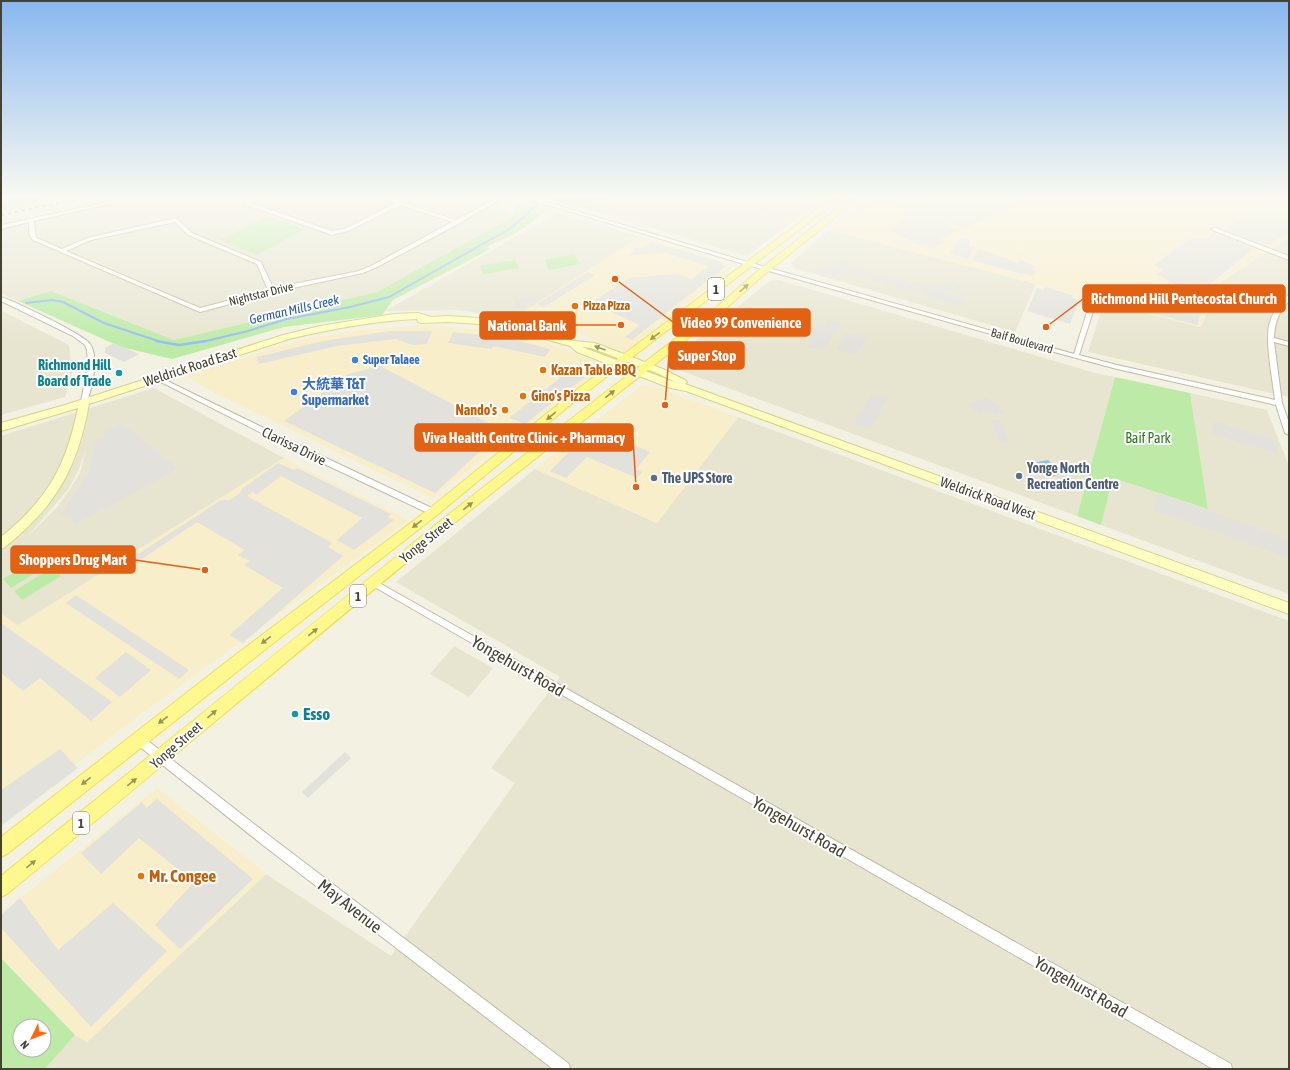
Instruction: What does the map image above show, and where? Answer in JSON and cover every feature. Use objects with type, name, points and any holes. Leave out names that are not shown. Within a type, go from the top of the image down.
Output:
[{"type":"main road","name":"Yonge Street","points":[[1,848],[433,512],[571,399],[772,247]]},
{"type":"main road","name":"Yonge Street","points":[[1,888],[444,525],[721,308],[793,247]]},
{"type":"street","name":"Nightstar Drive","points":[[55,247],[200,310],[271,291],[361,272],[411,247]]},
{"type":"street","points":[[63,250],[70,247]]},
{"type":"street","points":[[221,247],[259,263],[271,291]]},
{"type":"street","name":"Baif Boulevard","points":[[694,247],[1076,356],[1279,403]]},
{"type":"street","points":[[1260,247],[1289,258]]},
{"type":"street","points":[[1076,356],[1095,296]]},
{"type":"street","points":[[1289,297],[1278,310],[1272,323],[1271,339],[1279,403],[1289,433]]},
{"type":"street","points":[[1,544],[39,508],[54,489],[65,470],[74,444],[84,402],[90,370],[91,354],[89,346],[75,335],[3,300]]},
{"type":"street","name":"Weldrick Road East","points":[[1,427],[286,337],[352,324],[382,320],[415,321],[428,319],[494,322],[545,334],[573,344],[580,350],[622,361],[642,370]]},
{"type":"street","points":[[1271,339],[1289,344]]},
{"type":"street","name":"Weldrick Road West","points":[[642,370],[674,386],[688,388],[1289,609]]},
{"type":"street","name":"Clarissa Drive","points":[[157,378],[302,450],[433,512]]},
{"type":"street","name":"Yongehurst Road","points":[[374,583],[1226,1069]]},
{"type":"street","name":"May Avenue","points":[[139,740],[354,909],[564,1069]]},
{"type":"shaded area","points":[[1,247],[460,247],[377,292],[174,340],[51,291],[18,301],[1,294]]},
{"type":"shaded area","points":[[498,247],[625,247],[514,318],[456,310],[385,311]]},
{"type":"shaded area","points":[[625,247],[673,247],[735,266],[624,353],[568,329],[514,318]]},
{"type":"shaded area","points":[[668,247],[724,263],[722,265],[726,266],[632,340],[625,337],[640,325],[591,303],[629,278],[677,274],[692,279],[709,266],[663,252],[627,256],[636,248]]},
{"type":"shaded area","points":[[716,247],[759,247],[747,256]]},
{"type":"shaded area","points":[[810,247],[894,247],[1036,284],[1015,332],[794,268],[791,263]]},
{"type":"shaded area","points":[[894,247],[1275,247],[1221,282],[1201,327]]},
{"type":"shaded area","points":[[954,247],[975,247],[968,259],[950,254]]},
{"type":"shaded area","points":[[1180,247],[1248,247],[1253,249],[1212,282],[1197,325],[1120,305],[1122,301],[1149,304],[1149,301],[1154,302],[1153,298],[1159,292],[1166,294],[1172,287],[1185,289],[1156,274],[1164,270],[1154,265]]},
{"type":"shaded area","points":[[1275,247],[1289,247],[1289,397],[1088,352],[1104,302],[1200,327],[1221,282]]},
{"type":"shaded area","points":[[978,249],[1001,256],[1016,263],[1021,260],[1036,267],[1032,269],[1037,272],[1031,276],[972,260]]},
{"type":"shaded area","points":[[842,261],[852,266],[842,271],[845,273],[833,277],[830,274],[823,277],[815,271]]},
{"type":"shaded area","points":[[850,267],[893,279],[895,277],[910,281],[909,284],[914,282],[929,286],[928,289],[939,292],[933,287],[954,280],[963,286],[942,293],[965,299],[962,306],[921,294],[923,291],[906,287],[904,290],[881,283],[883,280],[879,279],[878,282],[847,273]]},
{"type":"shaded area","points":[[588,272],[595,275],[544,307],[537,304]]},
{"type":"shaded area","points":[[779,280],[1095,373],[1115,377],[1077,516],[679,370],[674,358],[770,281]]},
{"type":"shaded area","points":[[1045,287],[1073,295],[1072,298],[1079,300],[1070,324],[1027,311],[1037,288],[1043,290]]},
{"type":"shaded area","points":[[535,296],[537,302],[525,303],[526,307],[517,309],[514,299]]},
{"type":"shaded area","points":[[539,311],[573,321],[567,327],[533,317]]},
{"type":"shaded area","points":[[1,312],[4,312],[69,345],[72,373],[65,397],[1,415]]},
{"type":"shaded area","points":[[829,320],[841,324],[822,351],[808,347],[812,341],[807,339],[818,324],[825,326]]},
{"type":"shaded area","points":[[427,325],[486,330],[539,340],[606,365],[432,498],[213,392],[186,376],[303,339],[362,330]]},
{"type":"shaded area","points":[[390,331],[432,331],[427,344],[413,345],[395,339],[337,346],[259,364],[257,357],[323,341]]},
{"type":"shaded area","points":[[453,332],[507,338],[550,349],[545,357],[494,346],[491,349],[448,343]]},
{"type":"shaded area","points":[[848,332],[867,338],[856,355],[851,353],[850,355],[836,349]]},
{"type":"shaded area","points":[[114,343],[139,354],[124,362],[105,353],[105,348]]},
{"type":"shaded area","points":[[380,366],[496,427],[486,436],[493,439],[435,493],[284,421],[348,374]]},
{"type":"shaded area","points":[[570,370],[585,377],[525,424],[509,418]]},
{"type":"shaded area","points":[[641,386],[652,386],[738,417],[657,523],[535,469]]},
{"type":"shaded area","points":[[154,388],[284,458],[18,626],[1,614],[1,559],[5,556],[1,558],[1,436]],"holes":[[[86,449],[80,473],[58,506],[28,536],[69,488],[79,469]]]},
{"type":"shaded area","points":[[873,393],[888,398],[870,429],[854,423]]},
{"type":"shaded area","points":[[1190,393],[1267,410],[1289,466],[1289,594],[1101,525],[1113,478],[1208,509]]},
{"type":"shaded area","points":[[987,397],[1005,412],[995,416],[989,410],[980,414],[968,405]]},
{"type":"shaded area","points":[[738,417],[1289,621],[1289,1069],[45,1069],[75,1035],[87,1042],[266,874],[391,956],[515,783],[491,768],[560,677],[396,582],[535,469],[657,523]]},
{"type":"shaded area","points":[[992,420],[1001,421],[1009,443],[1000,443]]},
{"type":"shaded area","points":[[1214,421],[1272,439],[1272,443],[1278,445],[1278,454],[1212,434]]},
{"type":"shaded area","points":[[121,422],[178,469],[76,524],[69,516],[60,516],[90,470],[96,440],[106,437],[103,432]]},
{"type":"shaded area","points":[[592,428],[650,452],[636,469],[642,472],[637,478],[587,457],[566,478],[550,471]]},
{"type":"shaded area","points":[[284,458],[409,520],[138,716],[1,822],[1,614],[18,625]]},
{"type":"shaded area","points":[[278,463],[294,470],[297,468],[391,514],[388,517],[394,520],[354,550],[337,540],[362,518],[281,476],[256,495],[253,492],[247,496],[332,543],[328,547],[343,556],[243,643],[229,635],[283,588],[244,565],[250,561],[238,555],[245,550],[197,522],[124,571],[118,567],[221,500],[230,500],[240,493],[242,489]]},
{"type":"shaded area","points":[[1157,493],[1289,539],[1289,558],[1154,510]]},
{"type":"shaded area","points":[[76,595],[189,670],[179,679],[66,603]]},
{"type":"shaded area","points":[[1,623],[112,702],[91,721],[40,678],[23,691],[1,673]]},
{"type":"shaded area","points":[[454,646],[493,668],[469,697],[430,674]]},
{"type":"shaded area","points":[[126,652],[151,670],[120,697],[95,678]]},
{"type":"shaded area","points":[[60,749],[78,768],[1,826],[1,790]]},
{"type":"shaded area","points":[[345,752],[351,758],[308,798],[302,792]]},
{"type":"shaded area","points":[[157,788],[266,874],[87,1042],[75,1035],[1,958],[1,914]]},
{"type":"shaded area","points":[[157,799],[253,879],[180,949],[155,925],[194,882],[139,838],[101,874],[81,853],[142,802],[146,808]]},
{"type":"shaded area","points":[[20,898],[58,950],[113,903],[167,951],[91,1027],[1,928],[1,915]]},
{"type":"green space","points":[[237,247],[272,247],[257,255]]},
{"type":"green space","points":[[459,247],[488,247],[489,250],[393,300],[382,315],[284,327],[172,359],[121,347],[18,301],[51,291],[174,340],[377,292]]},
{"type":"green space","points":[[574,254],[580,264],[549,270],[544,260]]},
{"type":"green space","points":[[515,260],[519,268],[483,274],[480,266]]},
{"type":"green space","name":"Baif Park","points":[[1115,377],[1190,393],[1208,509],[1113,478],[1101,525],[1077,516]]},
{"type":"green space","points":[[42,556],[50,564],[11,588],[3,579]]},
{"type":"green space","points":[[53,567],[61,576],[22,600],[14,591]]},
{"type":"green space","points":[[1,958],[75,1035],[45,1069],[1,1069]]},
{"type":"water","points":[[1048,460],[1061,474],[1050,477],[1037,462]]},
{"type":"waterway","name":"German Mills Creek","points":[[202,342],[248,331],[287,319],[350,307],[389,297],[478,247]]},
{"type":"waterway","name":"German Mills Creek","points":[[26,303],[52,300],[63,302],[104,323],[160,342]]},
{"type":"waterway","name":"German Mills Creek","points":[[156,341],[160,342]]},
{"type":"waterway","name":"German Mills Creek","points":[[160,342],[179,345],[206,341]]},
{"type":"place","name":"Video 99 Convenience","points":[[615,279]]},
{"type":"place","name":"Pizza Pizza","points":[[575,306]]},
{"type":"place","name":"National Bank","points":[[621,325]]},
{"type":"place","name":"Richmond Hill Pentecostal Church","points":[[1046,327]]},
{"type":"place","name":"Super Talaee","points":[[355,360]]},
{"type":"place","name":"Kazan Table BBQ","points":[[543,370]]},
{"type":"place","name":"Richmond Hill Board of Trade","points":[[119,373]]},
{"type":"place","name":"大統華 T&T Supermarket","points":[[294,392]]},
{"type":"place","name":"Gino's Pizza","points":[[523,396]]},
{"type":"place","name":"Super Stop","points":[[665,405]]},
{"type":"place","name":"Nando's","points":[[505,410]]},
{"type":"place","name":"Yonge North Recreation Centre","points":[[1019,476]]},
{"type":"place","name":"The UPS Store","points":[[654,478]]},
{"type":"place","name":"Viva Health Centre Clinic + Pharmacy","points":[[636,487]]},
{"type":"place","name":"Shoppers Drug Mart","points":[[205,570]]},
{"type":"place","name":"Esso","points":[[295,714]]},
{"type":"place","name":"Mr. Congee","points":[[141,876]]}]
